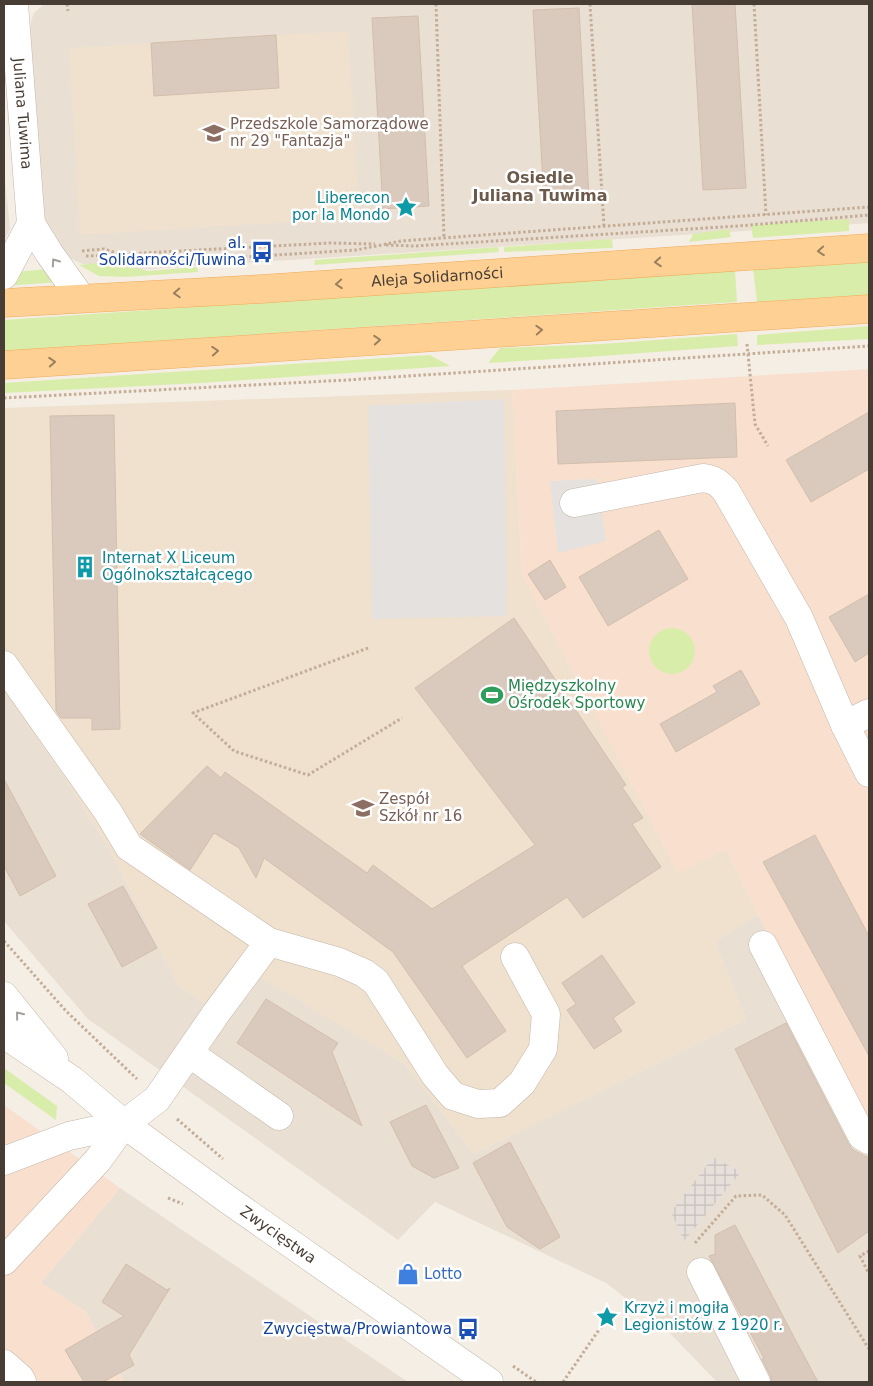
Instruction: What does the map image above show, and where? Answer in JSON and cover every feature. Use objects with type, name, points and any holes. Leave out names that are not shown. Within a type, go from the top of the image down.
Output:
[{"type":"main road","name":"Aleja Solidarności","points":[[4,303],[291,287],[869,248]]},
{"type":"main road","points":[[4,365],[869,310]]},
{"type":"street","name":"Juliana Tuwima","points":[[14,4],[31,224],[81,298]]},
{"type":"street","points":[[4,275],[31,224]]},
{"type":"street","points":[[574,503],[704,478],[711,479],[720,484],[726,491],[800,618],[845,725],[869,773]]},
{"type":"street","points":[[4,665],[108,812],[129,847],[269,942],[339,962],[364,973],[376,982],[435,1074],[453,1096],[478,1104],[500,1103],[522,1083],[543,1050],[546,1014],[515,958]]},
{"type":"street","points":[[845,725],[869,713]]},
{"type":"street","points":[[4,1261],[98,1160],[124,1124],[157,1099],[217,1012],[269,942]]},
{"type":"street","points":[[763,945],[862,1136],[869,1140]]},
{"type":"street","name":"Zwycięstwa","points":[[4,996],[72,1080]]},
{"type":"street","name":"Zwycięstwa","points":[[4,1034],[72,1080],[124,1124],[227,1199],[489,1382]]},
{"type":"street","points":[[189,1053],[280,1116]]},
{"type":"street","points":[[4,1161],[69,1136],[124,1124]]},
{"type":"street","points":[[701,1272],[756,1382]]},
{"type":"street","points":[[4,1364],[22,1382]]},
{"type":"path","points":[[67,4],[68,11]]},
{"type":"path","points":[[436,4],[444,237]]},
{"type":"path","points":[[590,4],[604,226]]},
{"type":"path","points":[[754,4],[766,215]]},
{"type":"path","points":[[121,254],[148,263],[356,250],[380,244],[444,237],[869,207]]},
{"type":"path","points":[[51,255],[121,254],[330,244],[414,246],[738,226],[869,215]]},
{"type":"path","points":[[4,398],[347,380],[869,346]]},
{"type":"path","points":[[748,353],[755,424],[768,446]]},
{"type":"path","points":[[368,648],[193,713],[234,751],[308,775],[402,718]]},
{"type":"path","points":[[4,942],[66,1011],[178,1120],[230,1164]]},
{"type":"path","points":[[695,1243],[736,1196],[762,1195],[786,1215],[869,1349]]},
{"type":"path","points":[[869,1251],[860,1256],[869,1274]]},
{"type":"path","points":[[564,1382],[603,1324]]},
{"type":"path","points":[[512,1366],[536,1382]]},
{"type":"shaded area","points":[[44,4],[869,4],[869,223],[117,271],[94,269],[62,255],[39,214],[29,41],[31,21],[34,13]]},
{"type":"shaded area","name":"Przedszkole Samorządowe nr 29 \"Fantazja\"","points":[[348,31],[360,218],[80,235],[69,48]]},
{"type":"shaded area","points":[[4,170],[10,229],[4,241]]},
{"type":"shaded area","points":[[869,369],[869,1127],[758,915],[726,849],[678,874],[522,575],[512,390]]},
{"type":"shaded area","name":"Zespół Szkół nr 16","points":[[512,390],[522,575],[678,873],[726,849],[758,915],[715,942],[746,1019],[474,1154],[405,1064],[258,976],[227,1019],[178,985],[110,850],[57,766],[4,691],[4,408]]},
{"type":"shaded area","points":[[504,399],[507,616],[372,619],[368,406]]},
{"type":"shaded area","points":[[597,479],[606,541],[558,553],[550,481]]},
{"type":"shaded area","points":[[4,691],[57,766],[110,850],[178,985],[227,1019],[258,975],[405,1064],[474,1154],[746,1019],[715,942],[758,915],[869,1127],[869,1382],[717,1382],[665,1328],[606,1283],[435,1202],[398,1240],[88,1019],[4,921]]},
{"type":"shaded area","points":[[4,1105],[120,1188],[41,1283],[85,1311],[124,1382],[4,1382]]},
{"type":"shaded area","points":[[713,1157],[741,1172],[684,1241],[671,1212]]},
{"type":"shaded area","points":[[120,1188],[408,1382],[124,1382],[85,1311],[41,1283]]},
{"type":"green space","points":[[849,219],[849,231],[753,238],[751,225]]},
{"type":"green space","points":[[729,229],[731,237],[689,242],[693,234]]},
{"type":"green space","points":[[612,239],[613,248],[504,252],[504,247]]},
{"type":"green space","points":[[498,247],[499,252],[314,265],[315,260]]},
{"type":"green space","points":[[110,262],[148,271],[197,267],[198,272],[125,277],[99,276],[79,265]]},
{"type":"green space","points":[[869,262],[869,295],[757,302],[753,269]]},
{"type":"green space","points":[[48,269],[59,282],[5,286],[15,272]]},
{"type":"green space","points":[[735,270],[737,302],[4,351],[4,320]]},
{"type":"green space","points":[[869,326],[869,339],[757,345],[757,335]]},
{"type":"green space","points":[[737,334],[738,346],[488,363],[500,348],[602,344]]},
{"type":"green space","points":[[430,355],[450,366],[201,383],[4,393],[4,383]]},
{"type":"green space","points":[[672,628],[685,632],[691,638],[695,651],[691,664],[685,670],[672,674],[659,670],[653,664],[649,651],[653,638],[659,632]]},
{"type":"green space","points":[[4,1068],[57,1106],[56,1120],[4,1083]]},
{"type":"building","points":[[692,4],[735,4],[746,188],[703,190]]},
{"type":"building","points":[[579,8],[589,198],[544,200],[533,10]]},
{"type":"building","points":[[418,16],[429,206],[383,209],[372,18]]},
{"type":"building","points":[[276,35],[279,88],[154,96],[151,43]]},
{"type":"building","points":[[735,403],[737,457],[558,464],[556,411]]},
{"type":"building","points":[[869,412],[869,469],[811,502],[786,460]]},
{"type":"building","name":"Internat X Liceum Ogólnokształcącego","points":[[114,415],[120,729],[92,730],[92,718],[61,718],[56,711],[50,416]]},
{"type":"building","points":[[659,530],[688,579],[608,626],[579,577]]},
{"type":"building","points":[[550,560],[566,587],[545,600],[528,574]]},
{"type":"building","points":[[869,594],[869,653],[855,662],[829,617]]},
{"type":"building","points":[[514,618],[626,785],[622,787],[643,818],[632,824],[661,867],[583,918],[567,897],[462,966],[506,1031],[467,1058],[393,952],[264,858],[256,878],[239,848],[214,833],[190,870],[140,834],[207,766],[221,778],[225,772],[367,873],[373,865],[432,909],[535,845],[415,688]]},
{"type":"building","points":[[741,670],[760,704],[676,752],[660,724],[717,692],[713,686]]},
{"type":"building","points":[[4,779],[56,876],[20,896],[4,866]]},
{"type":"building","points":[[815,835],[869,936],[869,1056],[763,862]]},
{"type":"building","points":[[123,886],[157,948],[122,967],[88,904]]},
{"type":"building","points":[[602,955],[635,1003],[613,1018],[622,1031],[594,1049],[567,1010],[576,1004],[562,983]]},
{"type":"building","points":[[266,999],[338,1043],[332,1052],[362,1126],[237,1043]]},
{"type":"building","points":[[786,1023],[848,1143],[853,1150],[869,1158],[869,1231],[838,1253],[735,1049]]},
{"type":"building","points":[[426,1105],[459,1168],[434,1178],[412,1166],[390,1122]]},
{"type":"building","points":[[510,1142],[560,1237],[540,1249],[507,1227],[473,1163]]},
{"type":"building","points":[[735,1225],[818,1382],[772,1382],[762,1359],[764,1358],[709,1256],[715,1254],[715,1235]]},
{"type":"building","points":[[126,1264],[167,1290],[170,1288],[129,1355],[134,1365],[103,1382],[84,1382],[65,1350],[124,1316],[102,1302]]},
{"type":"place","name":"Przedszkole Samorządowe nr 29 \"Fantazja\"","points":[[214,133]]},
{"type":"place","name":"Liberecon por la Mondo","points":[[406,207]]},
{"type":"place","name":"al. Solidarności/Tuwina","points":[[262,252]]},
{"type":"place","name":"Internat X Liceum Ogólnokształcącego","points":[[85,567]]},
{"type":"place","name":"Międzyszkolny Ośrodek Sportowy","points":[[492,695]]},
{"type":"place","name":"Zespół Szkół nr 16","points":[[363,808]]},
{"type":"place","name":"Lotto","points":[[408,1274]]},
{"type":"place","name":"Krzyż i mogiła Legionistów z 1920 r.","points":[[607,1317]]},
{"type":"place","name":"Zwycięstwa/Prowiantowa","points":[[468,1329]]},
{"type":"district","name":"Osiedle Juliana Tuwima","points":[[540,186]]}]
